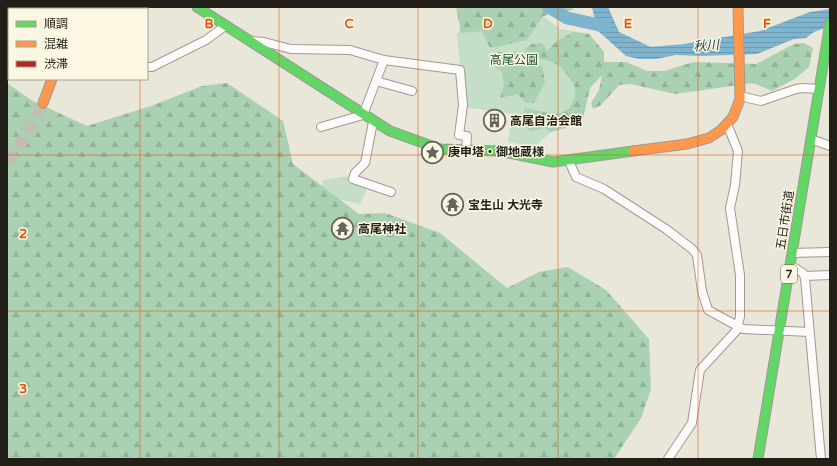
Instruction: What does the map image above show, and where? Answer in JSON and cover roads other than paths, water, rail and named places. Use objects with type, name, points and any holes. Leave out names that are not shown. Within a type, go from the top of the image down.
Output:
[{"type":"street","points":[[197,7],[363,116],[393,133],[433,147],[504,152],[549,162],[569,161],[693,143],[711,137],[727,124],[737,110],[740,96],[738,7]]},
{"type":"street","name":"五日市街道","points":[[758,459],[830,23]]},
{"type":"street","points":[[148,67],[152,67],[199,44],[225,26]]},
{"type":"street","points":[[248,41],[264,42],[291,49],[350,50],[384,60],[460,70],[463,105],[459,135],[467,136],[466,150]]},
{"type":"street","points":[[363,116],[384,60]]},
{"type":"street","points":[[43,103],[52,80]]},
{"type":"street","points":[[376,81],[412,91]]},
{"type":"street","points":[[740,96],[761,101],[796,89],[819,89]]},
{"type":"street","points":[[321,127],[363,116]]},
{"type":"street","points":[[373,122],[365,163],[355,173],[353,179],[391,192]]},
{"type":"street","points":[[668,459],[692,423],[700,370],[725,345],[736,331],[740,317],[740,275],[730,208],[735,185],[738,151],[727,124]]},
{"type":"street","points":[[811,139],[830,146]]},
{"type":"street","points":[[569,161],[576,177],[604,189],[666,229],[692,249],[697,255],[702,291],[708,310],[743,329],[809,332]]},
{"type":"street","points":[[792,253],[830,252]]},
{"type":"street","points":[[790,265],[805,276],[830,274]]},
{"type":"street","points":[[805,276],[821,459]]},
{"type":"water","name":"秋川","points":[[592,7],[608,7],[619,32],[651,47],[684,44],[760,31],[810,12],[830,9],[830,26],[814,32],[806,38],[794,39],[757,54],[702,56],[676,55],[656,59],[639,59],[626,56],[597,30]]},
{"type":"waterway","points":[[549,7],[567,18],[604,26]]},
{"type":"tunnel","points":[[7,162],[23,140],[43,103]]},
{"type":"place","name":"高尾自治会館","points":[[494,121]]},
{"type":"place","name":"庚申塔・御地蔵様","points":[[433,152]]},
{"type":"place","name":"宝生山 大光寺","points":[[453,205]]},
{"type":"place","name":"高尾神社","points":[[343,229]]},
{"type":"park label","name":"高尾公園","points":[[514,60]]}]
